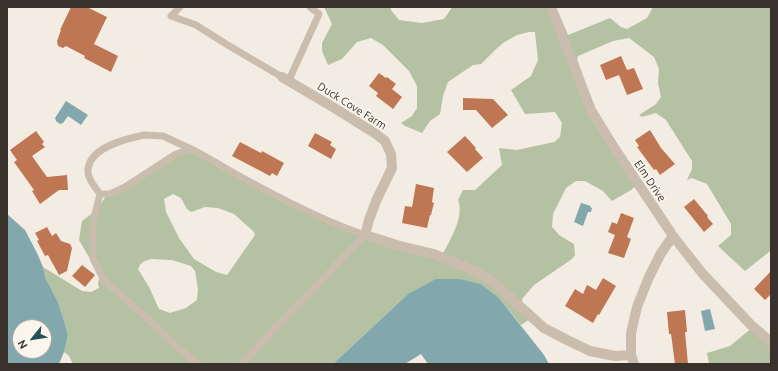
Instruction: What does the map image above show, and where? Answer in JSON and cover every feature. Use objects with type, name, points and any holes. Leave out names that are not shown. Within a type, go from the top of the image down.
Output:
[{"type":"street","name":"Elm Drive","points":[[551,7],[591,110],[615,149],[673,236],[702,273],[751,326],[771,342]]},
{"type":"street","name":"Duck Cove Farm","points":[[285,79],[336,109],[385,141],[391,154],[392,168],[376,201],[365,235]]},
{"type":"street","points":[[365,235],[400,246],[434,254],[477,272],[498,286],[544,328],[590,351],[633,360],[631,333],[637,307],[649,277],[661,253],[673,236]]},
{"type":"lane","points":[[180,7],[171,16],[196,25],[285,79],[318,14],[310,7]]},
{"type":"lane","points":[[100,194],[88,174],[89,162],[98,153],[112,143],[144,135],[163,136],[191,148],[255,185],[310,212],[349,230],[365,235],[241,364]]},
{"type":"lane","points":[[100,194],[110,194],[125,187],[176,154],[191,148]]},
{"type":"lane","points":[[100,194],[92,222],[93,259],[104,280],[176,346],[198,364]]},
{"type":"green space","points":[[324,7],[391,7],[391,10],[399,20],[422,23],[444,19],[451,7],[556,7],[568,35],[610,18],[621,27],[627,29],[647,18],[653,7],[771,7],[771,252],[745,271],[718,246],[731,235],[731,224],[707,184],[692,178],[687,180],[692,169],[692,161],[666,120],[656,113],[642,117],[639,115],[656,104],[661,97],[658,83],[659,69],[654,57],[629,38],[613,41],[578,56],[577,59],[594,107],[639,183],[631,190],[612,201],[603,191],[585,181],[576,181],[566,188],[553,214],[552,227],[559,235],[574,244],[575,255],[572,259],[534,285],[522,299],[523,311],[530,319],[521,325],[499,298],[408,294],[333,364],[73,364],[69,356],[64,352],[68,335],[58,302],[46,279],[43,267],[82,291],[91,292],[99,288],[98,283],[100,276],[79,240],[82,221],[98,209],[106,196],[188,149],[310,214],[441,257],[458,222],[460,207],[458,200],[463,190],[475,190],[502,165],[499,148],[517,150],[554,142],[560,137],[562,123],[555,112],[525,114],[511,90],[531,76],[538,60],[535,32],[517,35],[503,43],[481,64],[473,65],[448,82],[443,96],[440,114],[430,121],[422,133],[401,123],[412,116],[417,108],[417,86],[409,71],[383,45],[371,38],[357,42],[342,59],[328,65],[322,51],[322,43],[332,24]],"holes":[[[173,194],[181,198],[187,209],[191,212],[205,207],[218,208],[234,214],[254,232],[255,235],[227,275],[216,272],[194,259],[179,238],[166,212],[164,199]],[[151,259],[172,260],[191,266],[195,271],[198,289],[197,300],[186,308],[170,313],[159,309],[149,287],[138,269],[143,262]]]},
{"type":"green space","points":[[753,327],[771,336],[771,364],[709,364],[707,353],[730,346]]},
{"type":"water","points":[[66,101],[88,115],[81,125],[68,116],[63,123],[60,124],[56,121],[55,118]]},
{"type":"water","points":[[581,203],[591,206],[590,207],[592,208],[591,212],[588,212],[583,226],[574,222]]},
{"type":"water","points":[[7,214],[25,230],[38,255],[46,279],[58,302],[68,335],[64,352],[59,364],[7,364]]},
{"type":"water","points":[[436,279],[460,279],[480,284],[499,298],[544,355],[549,364],[428,364],[421,354],[405,364],[333,364],[408,294]]},
{"type":"water","points":[[710,309],[715,329],[705,331],[701,311]]},
{"type":"building","points":[[71,7],[87,7],[107,17],[94,44],[118,56],[111,72],[84,58],[85,56],[66,46],[63,48],[58,46],[57,41],[60,30]]},
{"type":"building","points":[[621,56],[627,70],[634,68],[643,89],[627,95],[619,75],[606,80],[600,65]]},
{"type":"building","points":[[379,73],[396,84],[392,89],[402,97],[393,109],[376,96],[378,93],[369,86]]},
{"type":"building","points":[[463,98],[493,99],[508,115],[492,128],[476,110],[463,110]]},
{"type":"building","points":[[650,130],[661,148],[675,164],[660,175],[656,169],[654,170],[637,147],[639,146],[635,140]]},
{"type":"building","points":[[36,131],[44,142],[42,144],[45,147],[32,156],[47,177],[67,175],[68,190],[59,190],[40,204],[32,191],[34,190],[14,162],[17,160],[10,150]]},
{"type":"building","points":[[315,133],[332,142],[330,145],[336,149],[331,159],[308,146]]},
{"type":"building","points":[[465,136],[483,158],[467,172],[447,152]]},
{"type":"building","points":[[240,142],[261,153],[262,151],[284,163],[277,176],[272,173],[270,176],[232,156]]},
{"type":"building","points":[[416,184],[434,188],[432,202],[434,203],[427,228],[402,223],[405,206],[412,207]]},
{"type":"building","points":[[694,199],[713,224],[704,232],[684,207]]},
{"type":"building","points":[[621,213],[634,218],[627,237],[631,239],[624,258],[608,253],[615,235],[608,232],[612,222],[617,224]]},
{"type":"building","points":[[47,227],[52,236],[56,233],[61,241],[70,244],[72,248],[67,271],[59,275],[48,255],[45,256],[37,241],[39,240],[35,233]]},
{"type":"building","points":[[82,265],[95,275],[85,287],[72,276]]},
{"type":"building","points":[[771,271],[771,294],[765,300],[754,289]]},
{"type":"building","points":[[603,278],[616,286],[593,323],[565,306],[575,289],[583,294],[587,285],[596,290]]},
{"type":"building","points":[[685,310],[687,332],[685,332],[688,364],[675,364],[671,334],[669,334],[667,312]]}]
